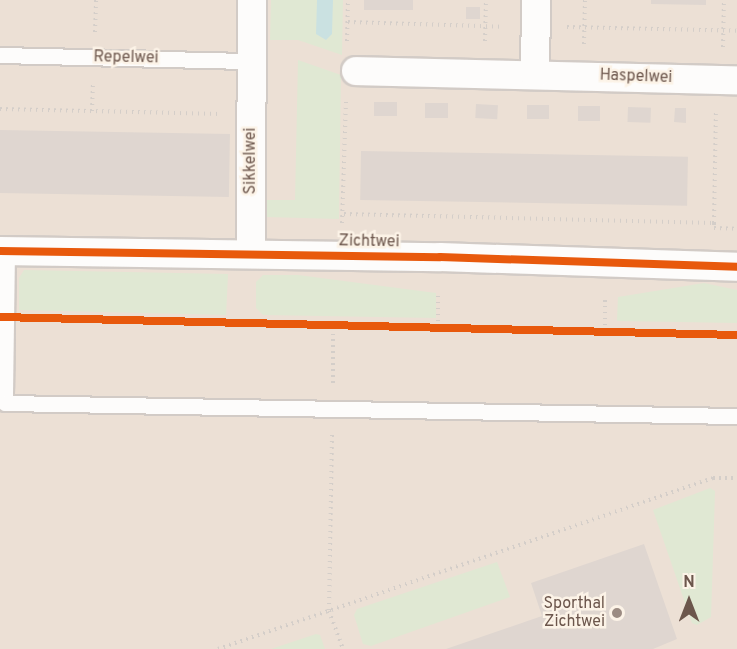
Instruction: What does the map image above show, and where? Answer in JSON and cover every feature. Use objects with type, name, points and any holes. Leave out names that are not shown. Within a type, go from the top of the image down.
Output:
[{"type":"street","name":"Sikkelwei","points":[[251,253],[252,0]]},
{"type":"street","points":[[535,74],[536,0]]},
{"type":"street","name":"Haspelwei","points":[[350,72],[535,74],[728,80]]},
{"type":"street","name":"Zichtwei","points":[[3,251],[251,253],[737,267]]},
{"type":"lane","name":"Repelwei","points":[[0,56],[252,61]]},
{"type":"lane","points":[[3,251],[5,403],[737,417]]},
{"type":"path","points":[[332,223],[343,223],[344,214],[350,72],[348,0]]},
{"type":"path","points":[[724,0],[728,80],[714,228],[737,229]]},
{"type":"path","points":[[0,109],[252,115]]},
{"type":"path","points":[[344,214],[714,223]]},
{"type":"path","points":[[572,219],[572,230]]},
{"type":"path","points":[[438,296],[438,326]]},
{"type":"path","points":[[605,300],[605,331]]},
{"type":"path","points":[[323,323],[345,324]]},
{"type":"path","points":[[333,323],[329,611],[343,649]]},
{"type":"path","points":[[427,326],[450,327]]},
{"type":"path","points":[[594,331],[617,331]]},
{"type":"path","points":[[218,649],[713,478],[737,478]]},
{"type":"shaded area","points":[[0,0],[737,0],[737,649],[0,649]]},
{"type":"green space","points":[[271,0],[343,0],[342,55],[298,40],[270,40]]},
{"type":"green space","points":[[298,60],[341,75],[339,219],[266,217],[267,200],[295,200]]},
{"type":"green space","points":[[24,270],[228,274],[226,315],[19,310],[19,278]]},
{"type":"green space","points":[[263,275],[298,275],[436,293],[436,318],[263,315],[256,308],[256,282]]},
{"type":"green space","points":[[704,283],[737,290],[737,323],[617,321],[618,297]]},
{"type":"green space","points":[[710,488],[715,491],[711,617],[697,625],[692,623],[653,510]]},
{"type":"green space","points":[[497,562],[510,597],[371,646],[363,644],[354,615],[357,609]]},
{"type":"green space","points":[[316,634],[320,635],[325,649],[271,649]]},
{"type":"water","points":[[317,0],[333,0],[332,34],[326,40],[316,34]]},
{"type":"building","points":[[364,0],[413,0],[413,10],[364,10]]},
{"type":"building","points":[[651,0],[706,0],[706,5],[651,4]]},
{"type":"building","points":[[466,7],[480,7],[480,19],[466,19]]},
{"type":"building","points":[[374,102],[397,102],[397,116],[374,116]]},
{"type":"building","points":[[425,103],[448,103],[448,118],[425,118]]},
{"type":"building","points":[[476,104],[498,105],[497,119],[475,118]]},
{"type":"building","points":[[527,105],[549,105],[549,119],[527,119]]},
{"type":"building","points":[[578,106],[600,106],[600,121],[578,121]]},
{"type":"building","points":[[628,107],[651,108],[650,123],[627,122]]},
{"type":"building","points":[[675,108],[686,108],[686,123],[674,122]]},
{"type":"building","points":[[0,130],[230,134],[229,197],[0,193]]},
{"type":"building","points":[[361,151],[688,157],[687,206],[360,200]]},
{"type":"building","points":[[644,544],[677,639],[653,649],[446,649],[542,616],[531,583]]},
{"type":"cycle path","points":[[0,251],[440,257],[737,267]]},
{"type":"cycle path","points":[[0,317],[737,335]]},
{"type":"place","name":"Sporthal Zichtwei","points":[[617,613]]}]
